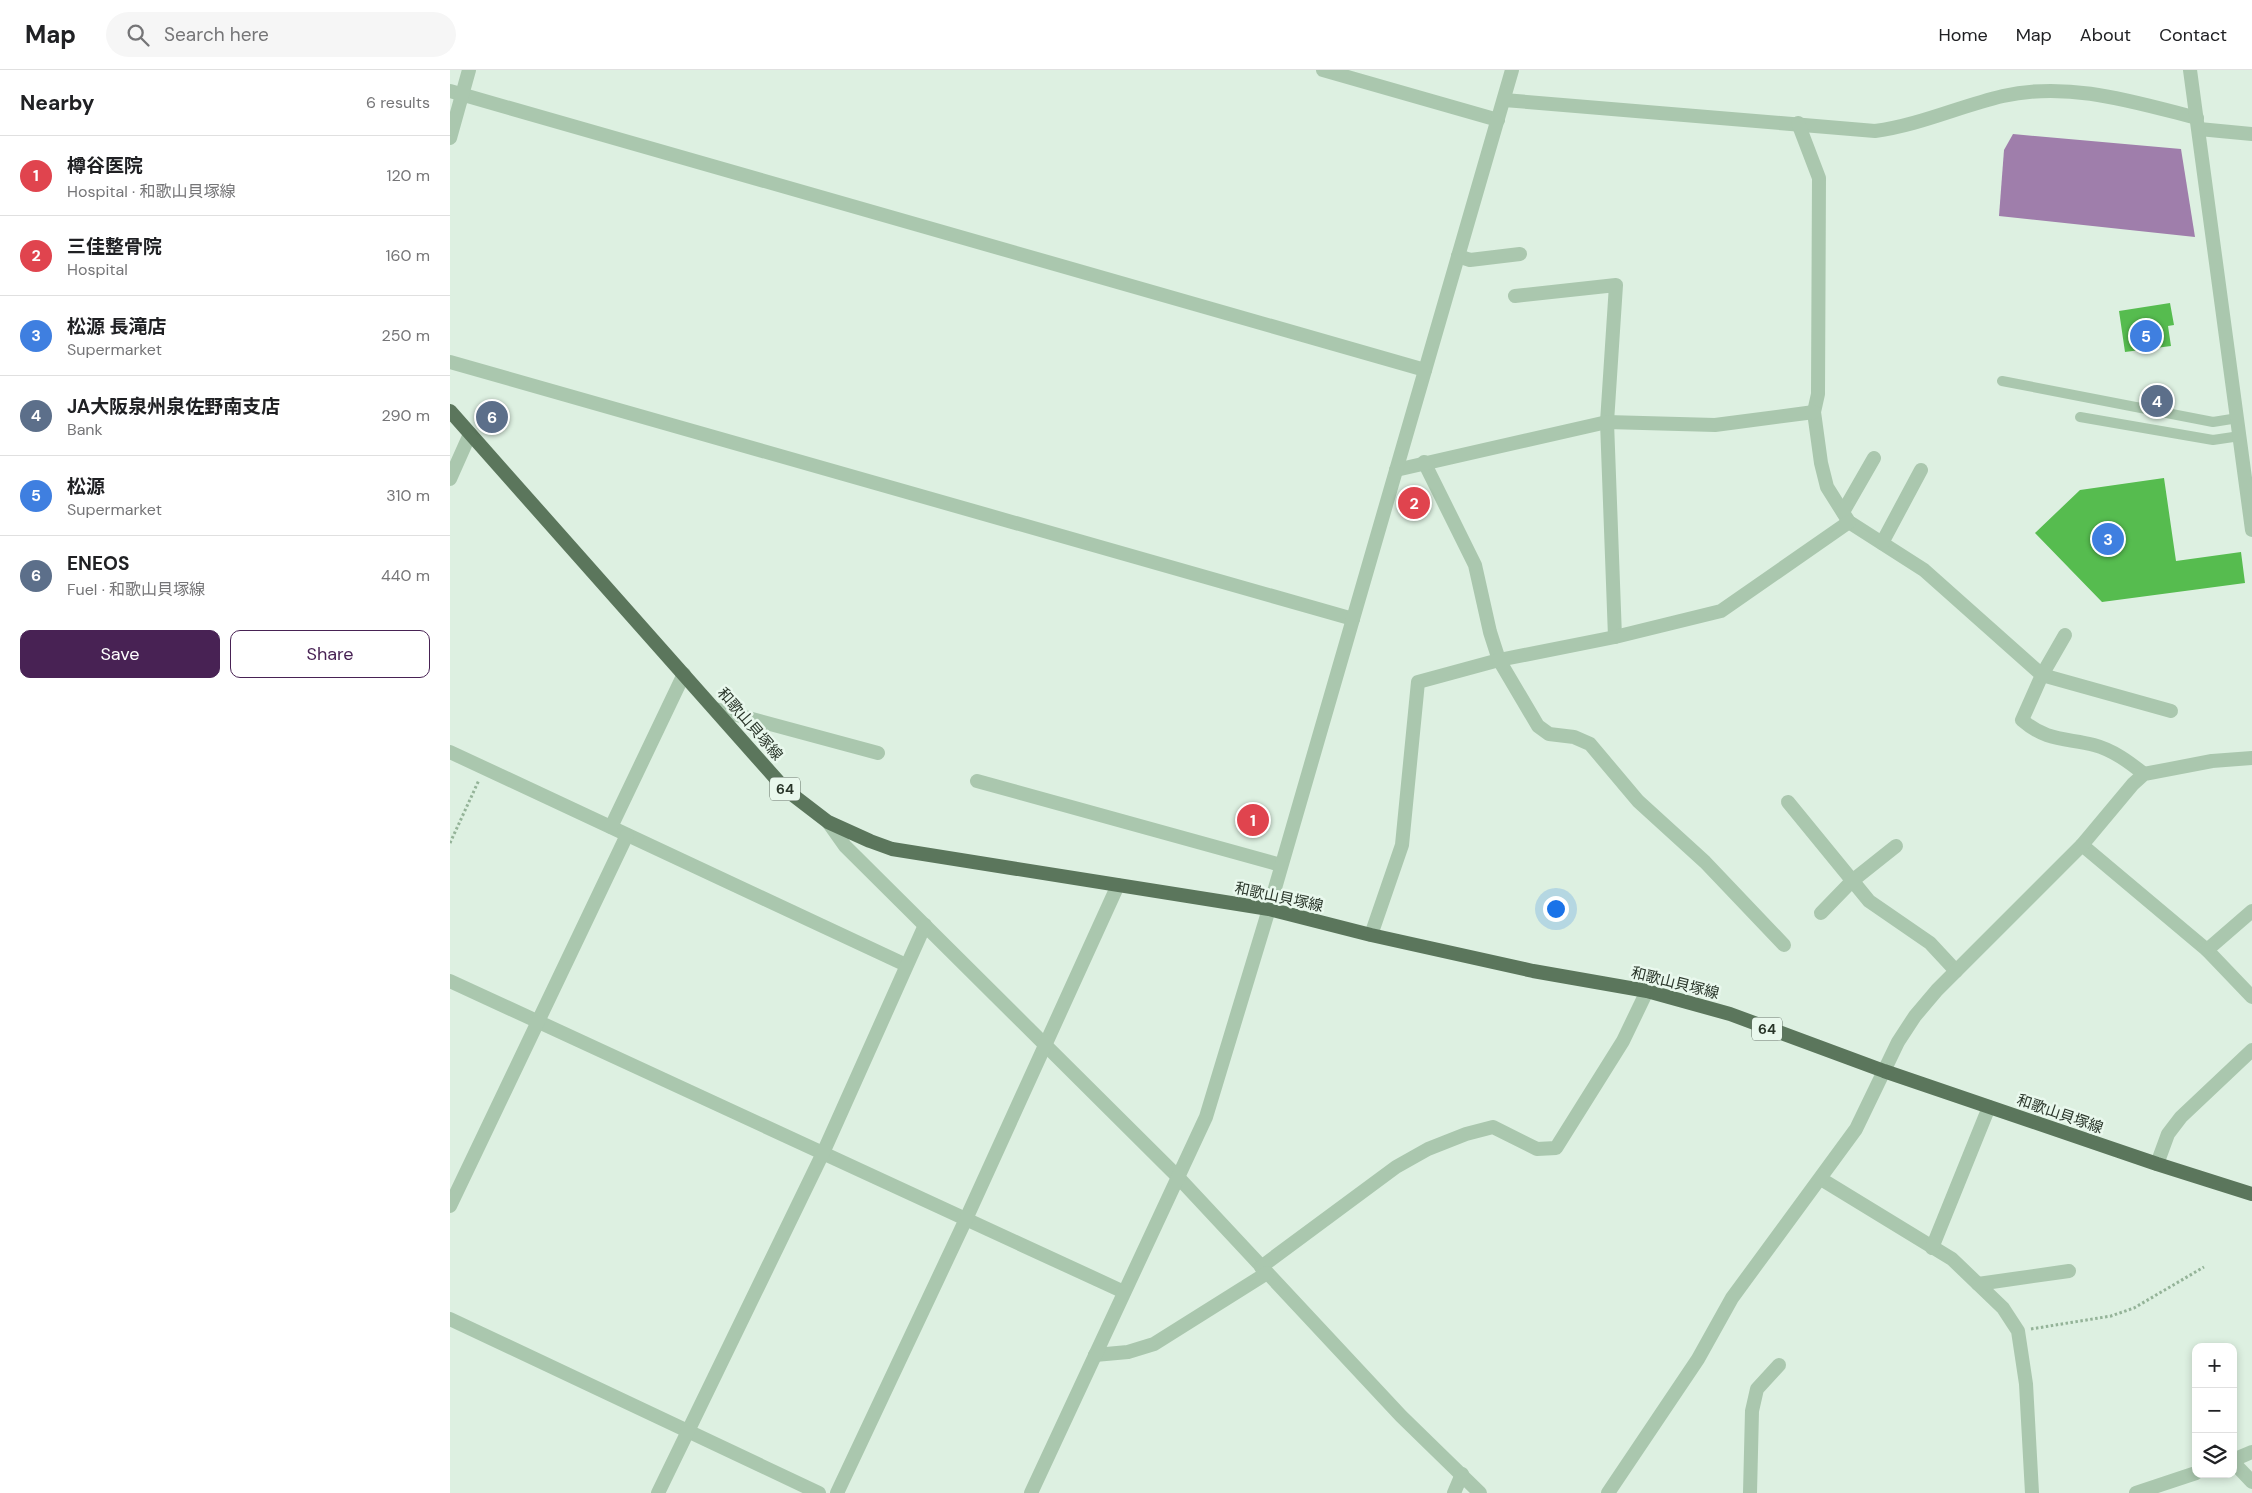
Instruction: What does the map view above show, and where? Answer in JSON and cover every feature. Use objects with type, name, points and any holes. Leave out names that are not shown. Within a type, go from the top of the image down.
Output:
[{"type":"main road","name":"和歌山貝塚線","points":[[450,411],[715,708],[785,790],[828,822],[870,841],[892,849],[1269,909],[1371,935],[1533,970],[1647,991],[1730,1014],[1884,1071],[2157,1164],[2252,1194]]},
{"type":"street","points":[[450,138],[456,93],[469,70]]},
{"type":"street","points":[[1323,70],[1498,120]]},
{"type":"street","points":[[1031,1493],[1206,1117],[1269,909],[1512,70]]},
{"type":"street","points":[[2190,70],[2252,530]]},
{"type":"street","points":[[1504,100],[1740,120],[1798,123],[1875,131],[1903,127],[2003,96],[2052,91],[2083,92],[2125,100],[2198,124],[2252,134]]},
{"type":"street","points":[[456,93],[1425,370]]},
{"type":"street","points":[[1798,123],[1819,178],[1818,394],[1814,412],[1816,436],[1827,486],[1846,517],[1924,570],[2042,676],[2171,711]]},
{"type":"street","points":[[1458,256],[1470,260],[1520,254]]},
{"type":"street","points":[[1515,296],[1616,285],[1607,422],[1615,637]]},
{"type":"street","points":[[450,362],[1353,619]]},
{"type":"street","points":[[1396,470],[1424,462],[1607,422],[1715,425],[1814,412]]},
{"type":"street","points":[[450,479],[470,434]]},
{"type":"street","points":[[1371,935],[1402,846],[1418,682],[1499,660],[1615,637],[1721,611],[1846,517],[1874,458]]},
{"type":"street","points":[[1424,462],[1475,565],[1490,632],[1499,660],[1538,726],[1549,734],[1574,737],[1590,744],[1638,801],[1706,862],[1784,945]]},
{"type":"street","points":[[1882,542],[1921,470]]},
{"type":"street","points":[[2065,635],[2042,676],[2022,720],[2036,732],[2095,746],[2124,758],[2144,774]]},
{"type":"street","points":[[611,827],[684,674]]},
{"type":"street","points":[[715,708],[878,753]]},
{"type":"street","points":[[450,752],[906,965]]},
{"type":"street","points":[[1608,1493],[1698,1359],[1732,1298],[1856,1129],[1898,1042],[1915,1016],[1956,971],[2082,845],[2133,784],[2144,774],[2212,762],[2252,758]]},
{"type":"street","points":[[977,781],[1281,864]]},
{"type":"street","points":[[1788,802],[1869,901],[1930,943],[1956,971]]},
{"type":"street","points":[[828,822],[845,846],[1177,1176],[1401,1416],[1480,1493]]},
{"type":"street","points":[[450,1206],[627,835]]},
{"type":"street","points":[[2082,845],[2207,950],[2252,997]]},
{"type":"street","points":[[1821,913],[1852,881],[1896,846]]},
{"type":"street","points":[[837,1493],[966,1219],[1118,885]]},
{"type":"street","points":[[2207,950],[2252,911]]},
{"type":"street","points":[[658,1493],[823,1153],[924,925]]},
{"type":"street","points":[[450,981],[1124,1292]]},
{"type":"street","points":[[1095,1355],[1128,1352],[1154,1344],[1264,1270],[1396,1167],[1428,1149],[1466,1134],[1493,1127],[1537,1149],[1556,1148],[1623,1041],[1647,991]]},
{"type":"street","points":[[2157,1164],[2168,1134],[2181,1116],[2252,1050]]},
{"type":"street","points":[[1932,1248],[1989,1107]]},
{"type":"street","points":[[1821,1179],[1952,1260],[2003,1308],[2018,1331],[2026,1384],[2032,1493]]},
{"type":"street","points":[[1978,1284],[2069,1271]]},
{"type":"street","points":[[450,1320],[819,1493]]},
{"type":"street","points":[[1750,1493],[1752,1411],[1757,1389],[1779,1365]]},
{"type":"street","points":[[2237,1459],[2252,1452]]},
{"type":"street","points":[[2237,1465],[2252,1482]]},
{"type":"street","points":[[1454,1493],[1462,1474]]},
{"type":"street","points":[[2136,1493],[2192,1474]]},
{"type":"lane","points":[[2002,381],[2213,422],[2238,418]]},
{"type":"lane","points":[[2080,417],[2213,440],[2240,436]]},
{"type":"path","points":[[450,843],[484,768]]},
{"type":"path","points":[[2018,1331],[2111,1316],[2134,1308],[2204,1267]]},
{"type":"shaded area","points":[[2013,134],[2181,149],[2195,237],[1999,216],[2004,150]]},
{"type":"building","points":[[2170,303],[2174,325],[2168,326],[2171,346],[2125,352],[2119,311]]},
{"type":"building","points":[[2164,478],[2176,561],[2241,552],[2245,583],[2102,602],[2035,533],[2080,490]]},
{"type":"place","name":"松源","points":[[2146,336]]},
{"type":"place","name":"JA大阪泉州泉佐野南支店","points":[[2157,401]]},
{"type":"place","name":"ENEOS","points":[[492,417]]},
{"type":"place","name":"三佳整骨院","points":[[1414,503]]},
{"type":"place","name":"松源 長滝店","points":[[2108,539]]},
{"type":"place","name":"樽谷医院","points":[[1253,820]]}]
